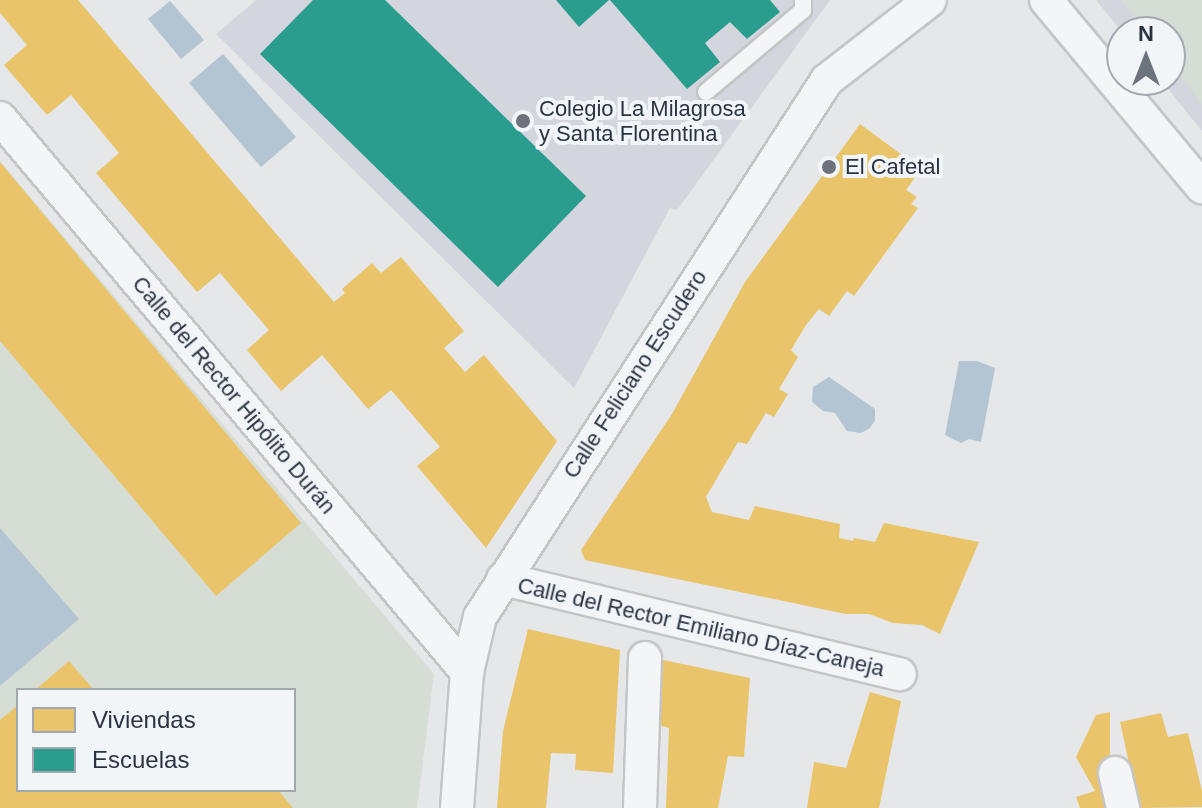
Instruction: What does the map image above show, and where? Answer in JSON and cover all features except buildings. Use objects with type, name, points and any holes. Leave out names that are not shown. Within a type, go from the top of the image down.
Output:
[{"type":"street","name":"Calle Feliciano Escudero","points":[[457,808],[467,672],[480,617],[827,80],[930,0]]},
{"type":"street","points":[[1046,0],[1202,187]]},
{"type":"street","name":"Calle del Rector Hipólito Durán","points":[[0,118],[467,672]]},
{"type":"street","name":"Calle del Rector Emiliano Díaz-Caneja","points":[[503,579],[900,674]]},
{"type":"street","points":[[640,808],[645,658]]},
{"type":"street","points":[[1115,773],[1123,808]]},
{"type":"lane","points":[[706,92],[803,10],[803,0]]},
{"type":"shaded area","name":"Colegio La Milagrosa y Santa Florentina","points":[[256,0],[830,0],[677,210],[670,208],[574,388],[216,34]]},
{"type":"shaded area","points":[[1096,0],[1202,0],[1202,131],[1174,96],[1186,96],[1186,16],[1109,16]]},
{"type":"shaded area","points":[[1121,0],[1202,0],[1202,104],[1186,84],[1186,16],[1134,16]]},
{"type":"shaded area","points":[[0,161],[434,674],[417,808],[0,808]]},
{"type":"water","points":[[170,1],[204,40],[181,59],[148,19]]},
{"type":"water","points":[[223,54],[296,137],[261,167],[189,83]]},
{"type":"water","points":[[959,361],[977,361],[995,368],[981,442],[969,439],[961,443],[945,435]]},
{"type":"water","points":[[829,377],[875,409],[875,420],[870,428],[861,433],[847,431],[835,413],[823,411],[812,402],[813,387]]},
{"type":"water","points":[[0,528],[79,619],[0,686]]},
{"type":"place","name":"Colegio La Milagrosa y Santa Florentina","points":[[523,121]]},
{"type":"place","name":"El Cafetal","points":[[829,167]]}]
